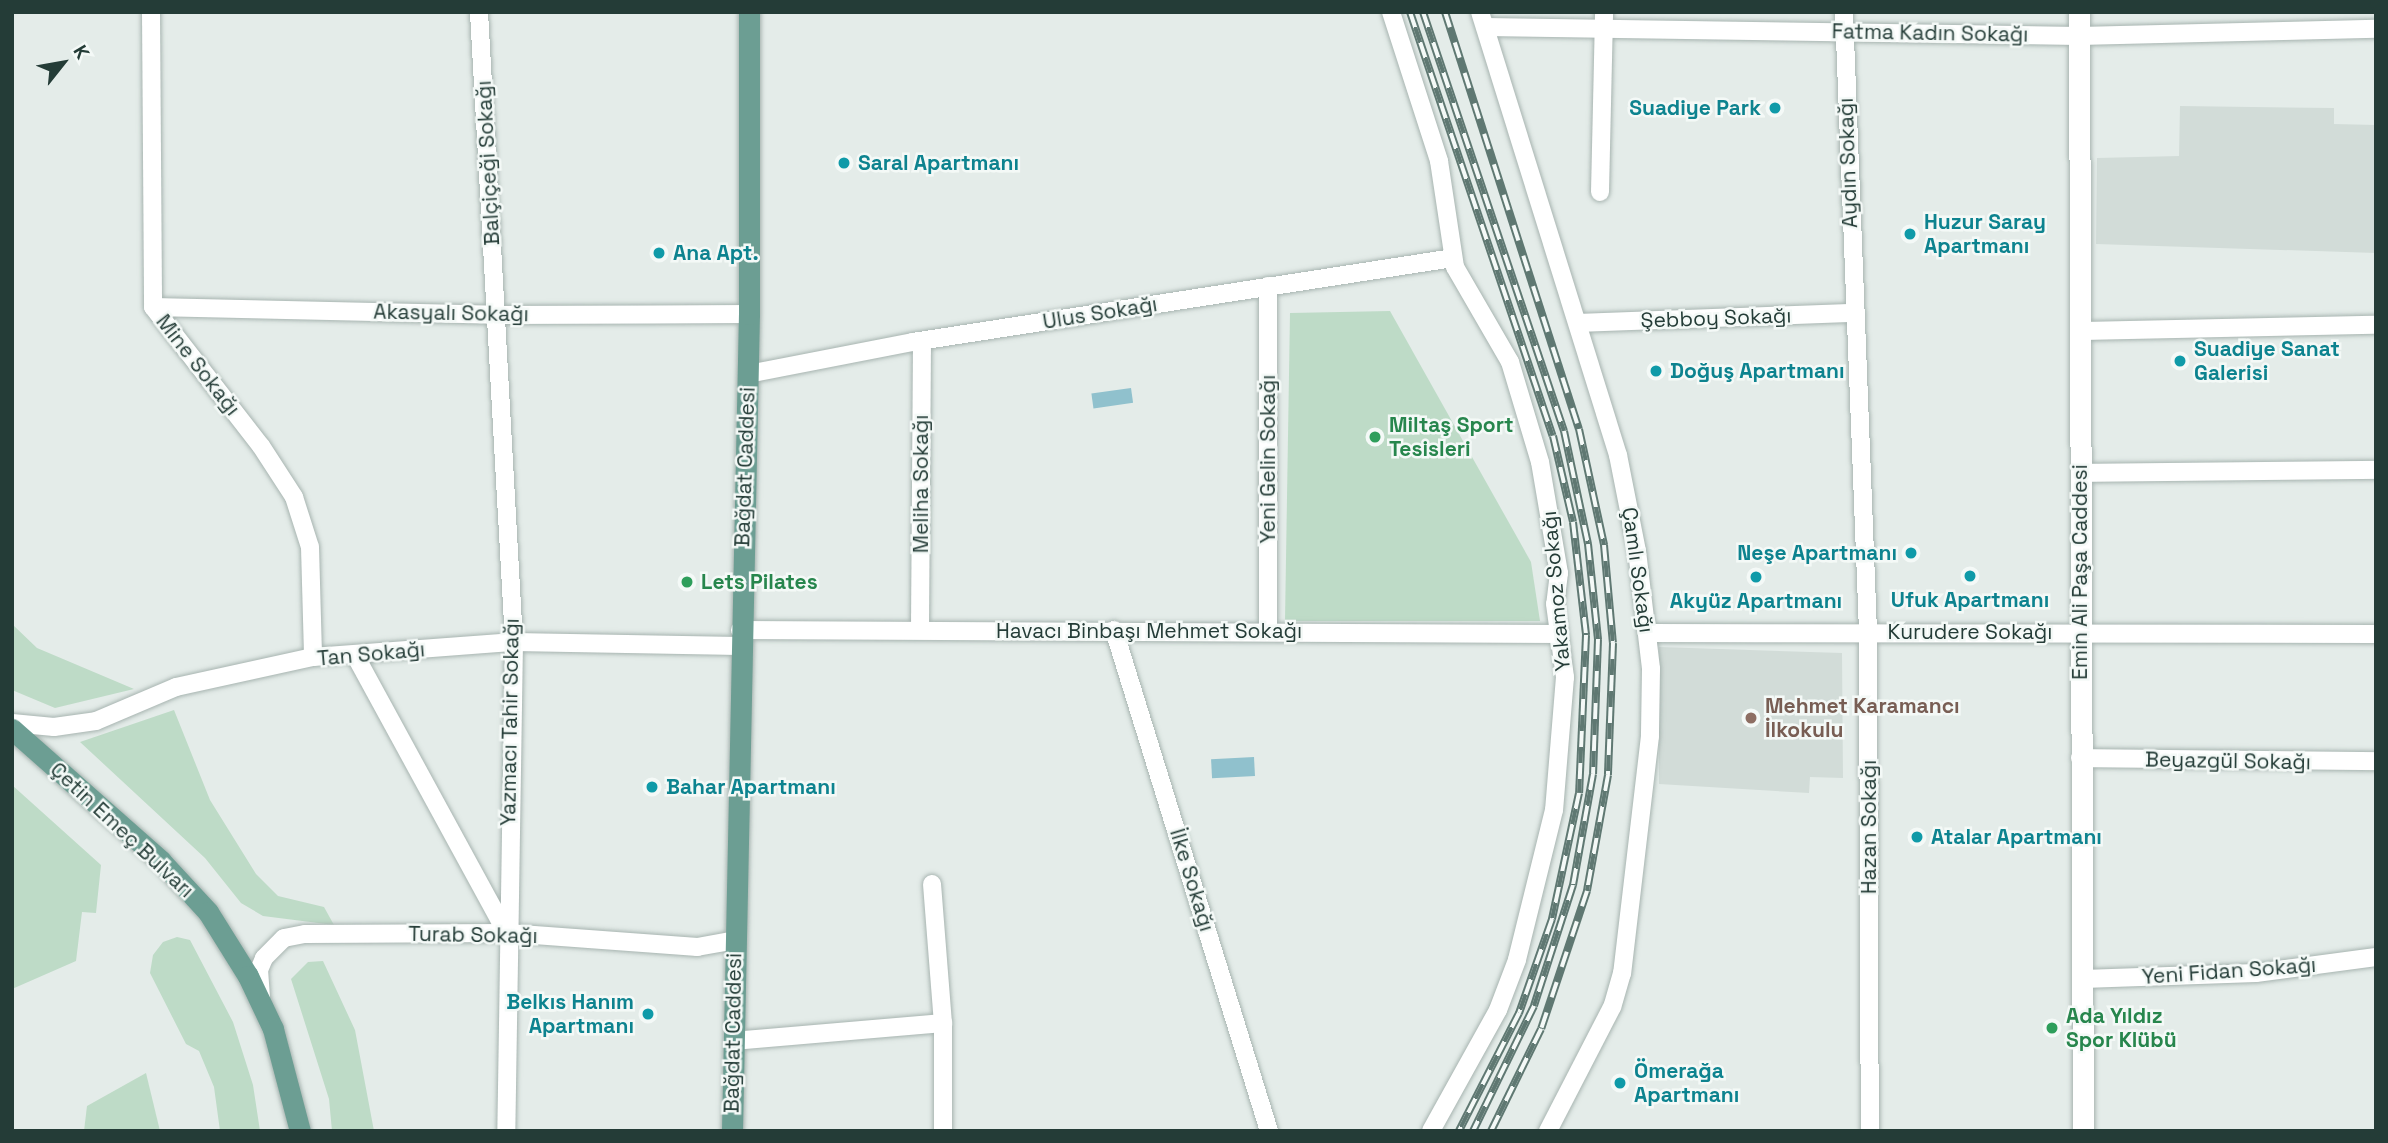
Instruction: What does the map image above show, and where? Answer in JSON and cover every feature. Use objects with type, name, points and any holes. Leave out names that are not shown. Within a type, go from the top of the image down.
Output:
[{"type":"main road","name":"Bağdat Caddesi","points":[[732,1131],[739,638],[750,314],[749,12]]},
{"type":"main road","name":"Çetin Emeç Bulvarı","points":[[12,729],[185,885],[226,939],[261,1001],[285,1061],[300,1131]]},
{"type":"street","name":"Mine Sokağı","points":[[151,12],[153,307],[261,446],[294,496],[310,547],[313,657]]},
{"type":"street","name":"Balçiçeği Sokağı","points":[[479,12],[496,315]]},
{"type":"street","name":"Yakamoz Sokağı","points":[[1391,12],[1439,161],[1453,258],[1463,285],[1510,362],[1537,449],[1559,573],[1555,598],[1565,677],[1560,769],[1542,868],[1506,993],[1431,1131]]},
{"type":"street","name":"Aydın Sokağı","points":[[1844,12],[1853,313]]},
{"type":"street","name":"Emin Ali Paşa Caddesi","points":[[2079,12],[2083,1131]]},
{"type":"street","name":"Fatma Kadın Sokağı","points":[[1483,20],[1604,20],[1844,32],[2079,36],[2376,29]]},
{"type":"street","name":"Çamlı Sokağı","points":[[1483,20],[1579,323],[1625,482],[1647,633],[1650,736],[1622,973],[1607,1018],[1548,1131]]},
{"type":"street","points":[[1600,192],[1604,20]]},
{"type":"street","name":"Ulus Sokağı","points":[[748,374],[922,341],[1453,258]]},
{"type":"street","name":"Yeni Gelin Sokağı","points":[[1268,286],[1268,631]]},
{"type":"street","name":"Akasyalı Sokağı","points":[[153,307],[496,315],[750,314]]},
{"type":"street","name":"Şebboy Sokağı","points":[[1579,323],[1853,313]]},
{"type":"street","name":"Hazan Sokağı","points":[[1853,313],[1868,632],[1870,1131]]},
{"type":"street","name":"Yazmacı Tahir Sokağı","points":[[496,315],[514,642],[507,933],[506,1131]]},
{"type":"street","points":[[2080,331],[2376,325]]},
{"type":"street","name":"Meliha Sokağı","points":[[920,628],[922,341]]},
{"type":"street","points":[[2080,473],[2376,470]]},
{"type":"street","name":"Havacı Binbaşı Mehmet Sokağı","points":[[739,638],[920,628],[1559,634]]},
{"type":"street","name":"İlke Sokağı","points":[[1114,630],[1269,1131]]},
{"type":"street","name":"Kurudere Sokağı","points":[[1647,633],[2376,634]]},
{"type":"street","name":"Tan Sokağı","points":[[12,723],[54,727],[96,721],[176,687],[313,657],[514,642],[739,638]]},
{"type":"street","points":[[355,655],[507,933]]},
{"type":"street","name":"Beyazgül Sokağı","points":[[2080,758],[2376,761]]},
{"type":"street","points":[[932,884],[943,1023],[943,1131]]},
{"type":"street","name":"Turab Sokağı","points":[[261,1001],[259,970],[273,946],[284,938],[507,933],[697,947],[735,940]]},
{"type":"street","name":"Yeni Fidan Sokağı","points":[[2082,979],[2281,971],[2376,957]]},
{"type":"street","points":[[733,1041],[943,1023]]},
{"type":"shaded area","points":[[2180,106],[2334,108],[2334,124],[2376,125],[2376,253],[2096,244],[2097,158],[2179,156]]},
{"type":"shaded area","name":"Mehmet Karamancı İlkokulu","points":[[1659,647],[1842,653],[1843,778],[1810,777],[1809,793],[1659,784]]},
{"type":"green space","name":"Miltaş Sport Tesisleri","points":[[1390,311],[1531,562],[1540,621],[1285,621],[1290,313]]},
{"type":"green space","points":[[12,624],[37,648],[134,689],[55,708],[12,690]]},
{"type":"green space","points":[[174,710],[210,800],[256,874],[278,896],[324,907],[334,925],[263,916],[241,903],[205,858],[80,742]]},
{"type":"green space","points":[[12,785],[101,865],[96,913],[82,912],[76,961],[12,989]]},
{"type":"green space","points":[[177,937],[190,940],[233,1022],[253,1085],[260,1131],[220,1131],[214,1087],[199,1051],[186,1044],[150,973],[153,955],[163,942]]},
{"type":"green space","points":[[323,961],[355,1030],[374,1131],[332,1131],[329,1099],[291,979],[308,962]]},
{"type":"green space","points":[[146,1073],[160,1131],[84,1131],[87,1106]]},
{"type":"water","points":[[1131,388],[1133,403],[1093,408],[1091,394]]},
{"type":"water","points":[[1254,757],[1255,776],[1212,778],[1211,759]]},
{"type":"railway","points":[[1410,12],[1553,436],[1573,522],[1586,635],[1579,793],[1552,919],[1519,1013],[1459,1131]]},
{"type":"railway","points":[[1423,12],[1564,431],[1588,544],[1598,639],[1593,774],[1573,885],[1534,1006],[1473,1131]]},
{"type":"railway","points":[[1445,12],[1579,429],[1604,545],[1613,643],[1608,775],[1587,891],[1541,1029],[1491,1131]]},
{"type":"place","name":"Suadiye Park","points":[[1775,108]]},
{"type":"place","name":"Saral Apartmanı","points":[[844,163]]},
{"type":"place","name":"Huzur Saray Apartmanı","points":[[1910,234]]},
{"type":"place","name":"Ana Apt.","points":[[659,253]]},
{"type":"place","name":"Suadiye Sanat Galerisi","points":[[2180,361]]},
{"type":"place","name":"Doğuş Apartmanı","points":[[1656,371]]},
{"type":"place","name":"Miltaş Sport Tesisleri","points":[[1375,437]]},
{"type":"place","name":"Neşe Apartmanı","points":[[1911,553]]},
{"type":"place","name":"Ufuk Apartmanı","points":[[1970,576]]},
{"type":"place","name":"Akyüz Apartmanı","points":[[1756,577]]},
{"type":"place","name":"Lets Pilates","points":[[687,582]]},
{"type":"place","name":"Mehmet Karamancı İlkokulu","points":[[1751,718]]},
{"type":"place","name":"Bahar Apartmanı","points":[[652,787]]},
{"type":"place","name":"Atalar Apartmanı","points":[[1917,837]]},
{"type":"place","name":"Belkıs Hanım Apartmanı","points":[[648,1014]]},
{"type":"place","name":"Ada Yıldız Spor Klübü","points":[[2052,1028]]},
{"type":"place","name":"Ömerağa Apartmanı","points":[[1620,1083]]}]
